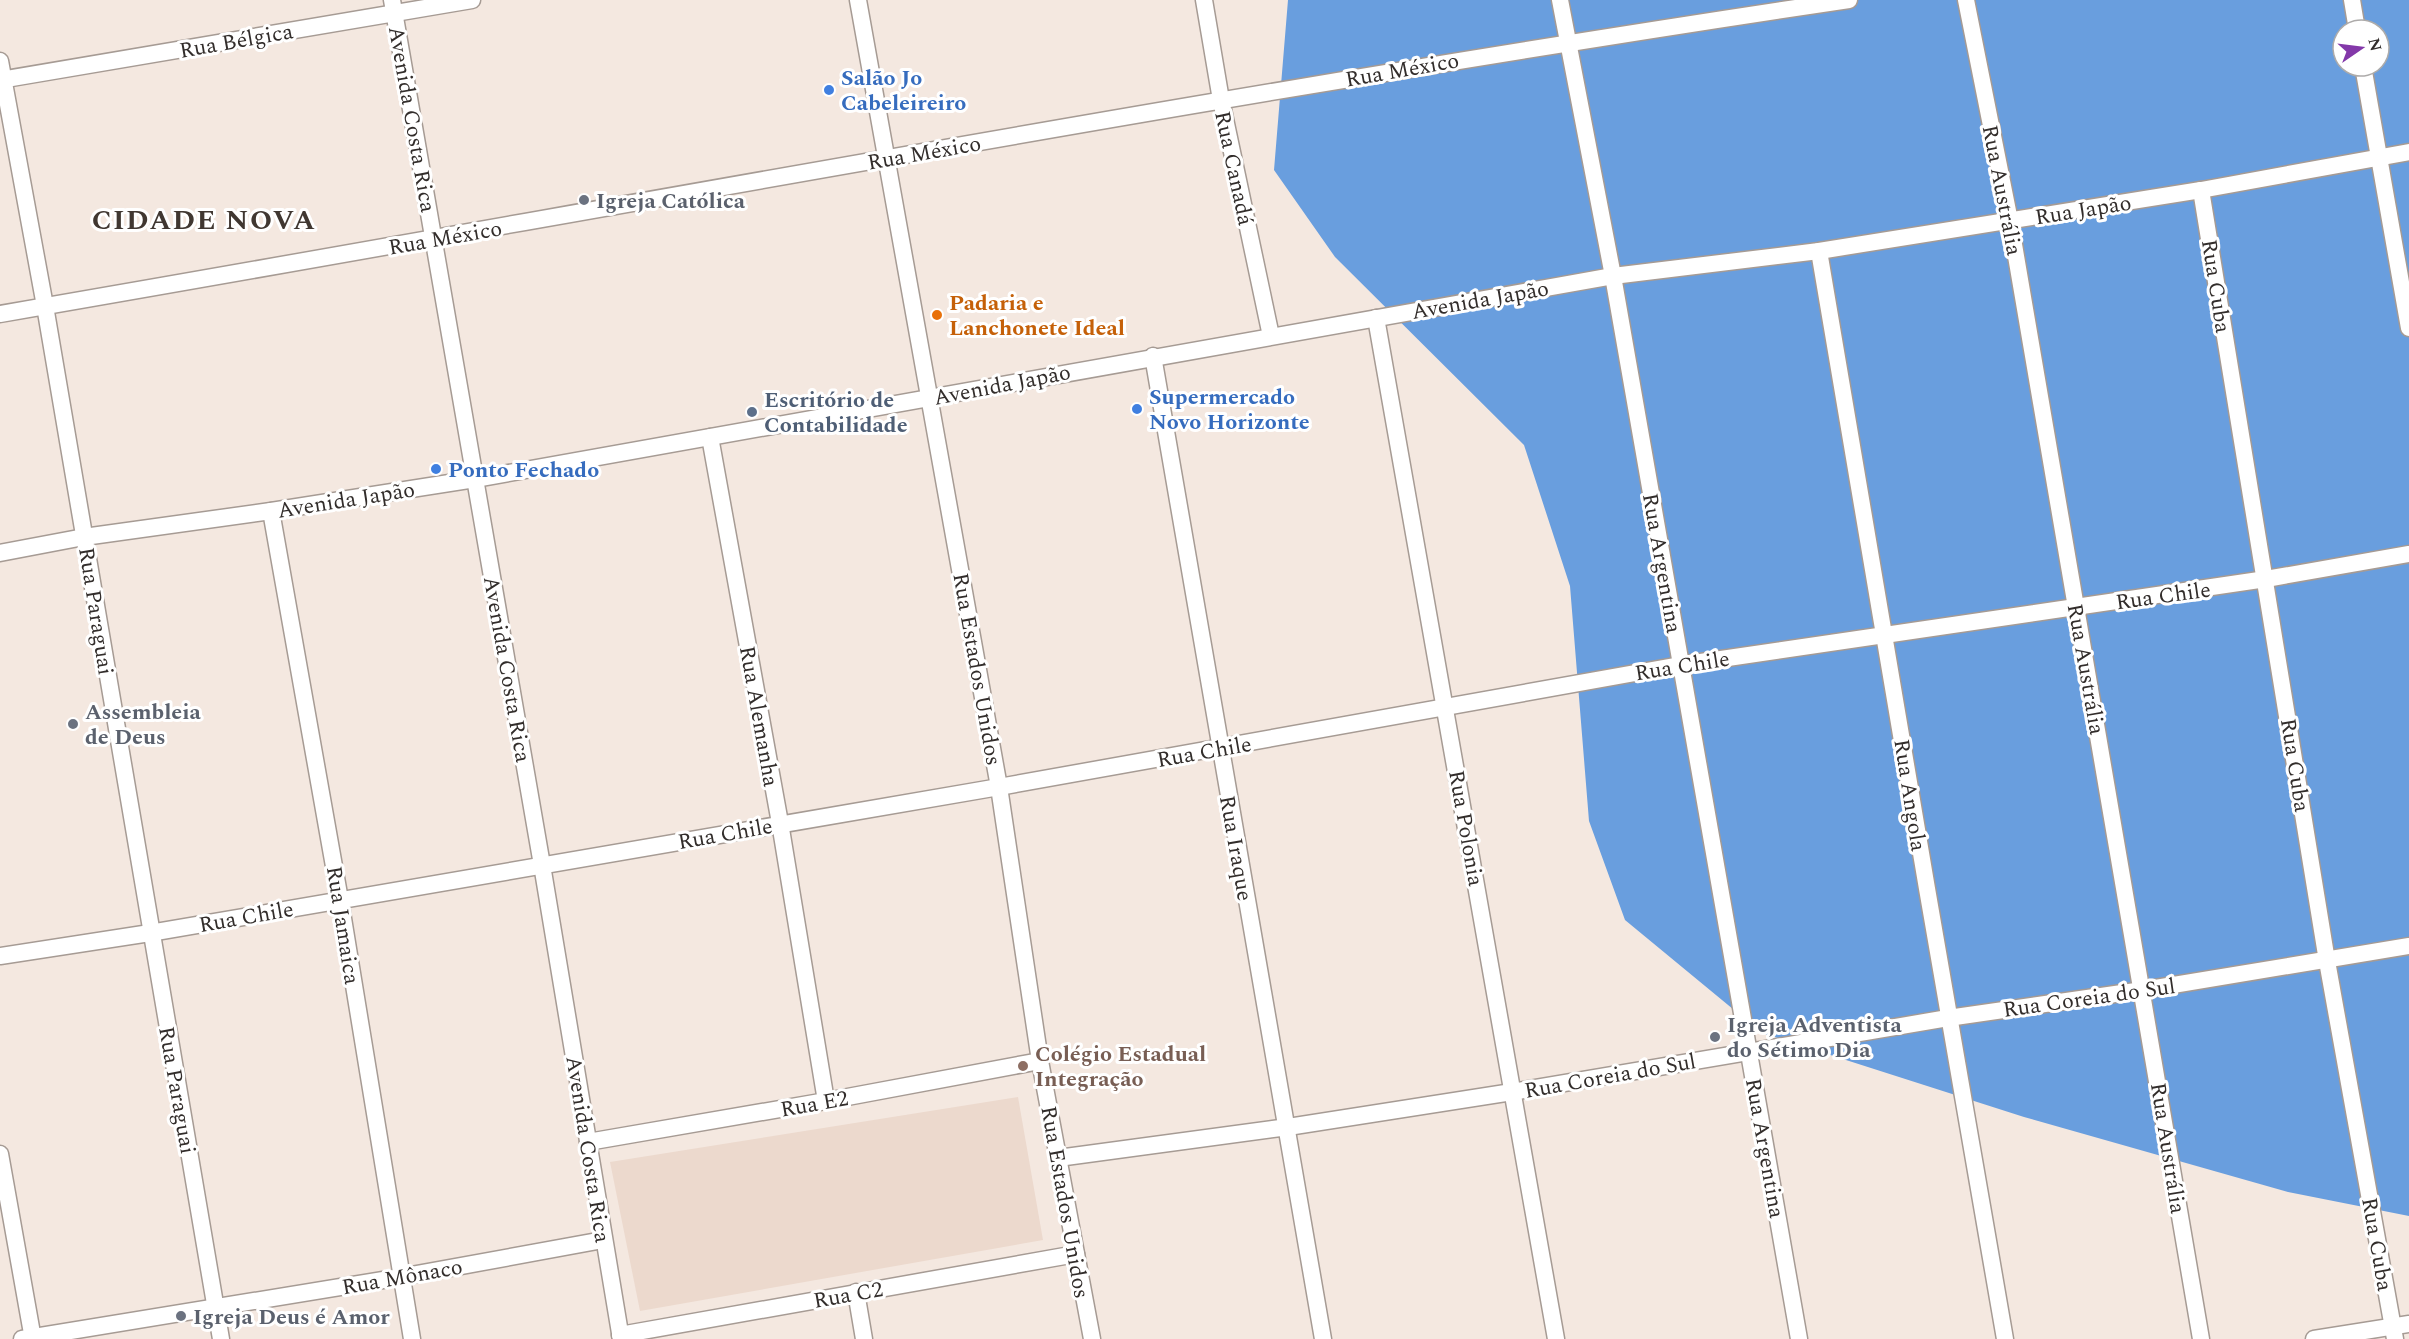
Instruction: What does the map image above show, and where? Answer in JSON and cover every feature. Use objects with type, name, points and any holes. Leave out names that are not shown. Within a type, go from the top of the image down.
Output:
[{"type":"street","name":"Rua Bélgica","points":[[2,80],[393,6],[472,0]]},
{"type":"street","name":"Rua Estados Unidos","points":[[858,0],[999,787],[1040,1061],[1092,1339]]},
{"type":"street","name":"Rua Canadá","points":[[1204,0],[1221,100],[1271,336]]},
{"type":"street","name":"Rua Argentina","points":[[1560,0],[1613,276],[1799,1339]]},
{"type":"street","name":"Rua México","points":[[0,314],[1221,100],[1568,42],[1849,0]]},
{"type":"street","name":"Rua Austrália","points":[[1966,0],[2010,221],[2201,1339]]},
{"type":"street","points":[[2352,0],[2355,18]]},
{"type":"street","name":"Avenida Costa Rica","points":[[393,6],[542,865],[620,1337]]},
{"type":"street","name":"Rua Paraguai","points":[[0,62],[45,306],[150,933],[221,1339]]},
{"type":"street","points":[[2365,78],[2409,328]]},
{"type":"street","name":"Rua Japão","points":[[1613,276],[1819,250],[2010,221],[2201,190],[2409,152]]},
{"type":"street","name":"Rua Cuba","points":[[2201,190],[2328,960],[2399,1330]]},
{"type":"street","name":"Rua Angola","points":[[1819,250],[1948,1018],[2005,1339]]},
{"type":"street","name":"Avenida Japão","points":[[0,553],[84,537],[475,479],[1153,356],[1613,276]]},
{"type":"street","name":"Rua Polonia","points":[[1376,318],[1556,1339]]},
{"type":"street","name":"Rua Iraque","points":[[1153,356],[1323,1339]]},
{"type":"street","name":"Rua Alemanha","points":[[710,437],[780,823],[826,1101]]},
{"type":"street","name":"Rua Jamaica","points":[[271,511],[340,900],[412,1339]]},
{"type":"street","name":"Rua Chile","points":[[0,956],[150,933],[999,787],[1680,665],[1885,633],[2076,608],[2409,554]]},
{"type":"street","name":"Rua Coreia do Sul","points":[[1059,1158],[1288,1127],[1512,1092],[1948,1018],[2143,990],[2409,946]]},
{"type":"street","name":"Rua E2","points":[[588,1142],[1040,1061]]},
{"type":"street","points":[[0,1154],[29,1338]]},
{"type":"street","name":"Rua Mônaco","points":[[29,1338],[401,1277],[603,1240]]},
{"type":"street","name":"Rua C2","points":[[620,1337],[856,1292],[1076,1254]]},
{"type":"street","points":[[856,1292],[864,1339]]},
{"type":"street","points":[[2314,1339],[2399,1330]]},
{"type":"shaded area","points":[[1018,1097],[1043,1240],[640,1311],[610,1162]]},
{"type":"water","points":[[1288,0],[2409,0],[2409,1216],[2288,1192],[2024,1117],[1762,1033],[1625,920],[1589,821],[1570,586],[1524,445],[1335,257],[1274,170]]},
{"type":"place","name":"Salão Jo Cabeleireiro","points":[[829,90]]},
{"type":"place","name":"Igreja Católica","points":[[584,200]]},
{"type":"place","name":"Padaria e Lanchonete Ideal","points":[[937,315]]},
{"type":"place","name":"Supermercado Novo Horizonte","points":[[1137,409]]},
{"type":"place","name":"Escritório de Contabilidade","points":[[752,412]]},
{"type":"place","name":"Ponto Fechado","points":[[436,469]]},
{"type":"place","name":"Assembleia de Deus","points":[[73,724]]},
{"type":"place","name":"Igreja Adventista do Sétimo Dia","points":[[1715,1037]]},
{"type":"place","name":"Colégio Estadual Integração","points":[[1023,1066]]},
{"type":"place","name":"Igreja Deus é Amor","points":[[181,1316]]},
{"type":"district","name":"CIDADE NOVA","points":[[204,219]]}]
